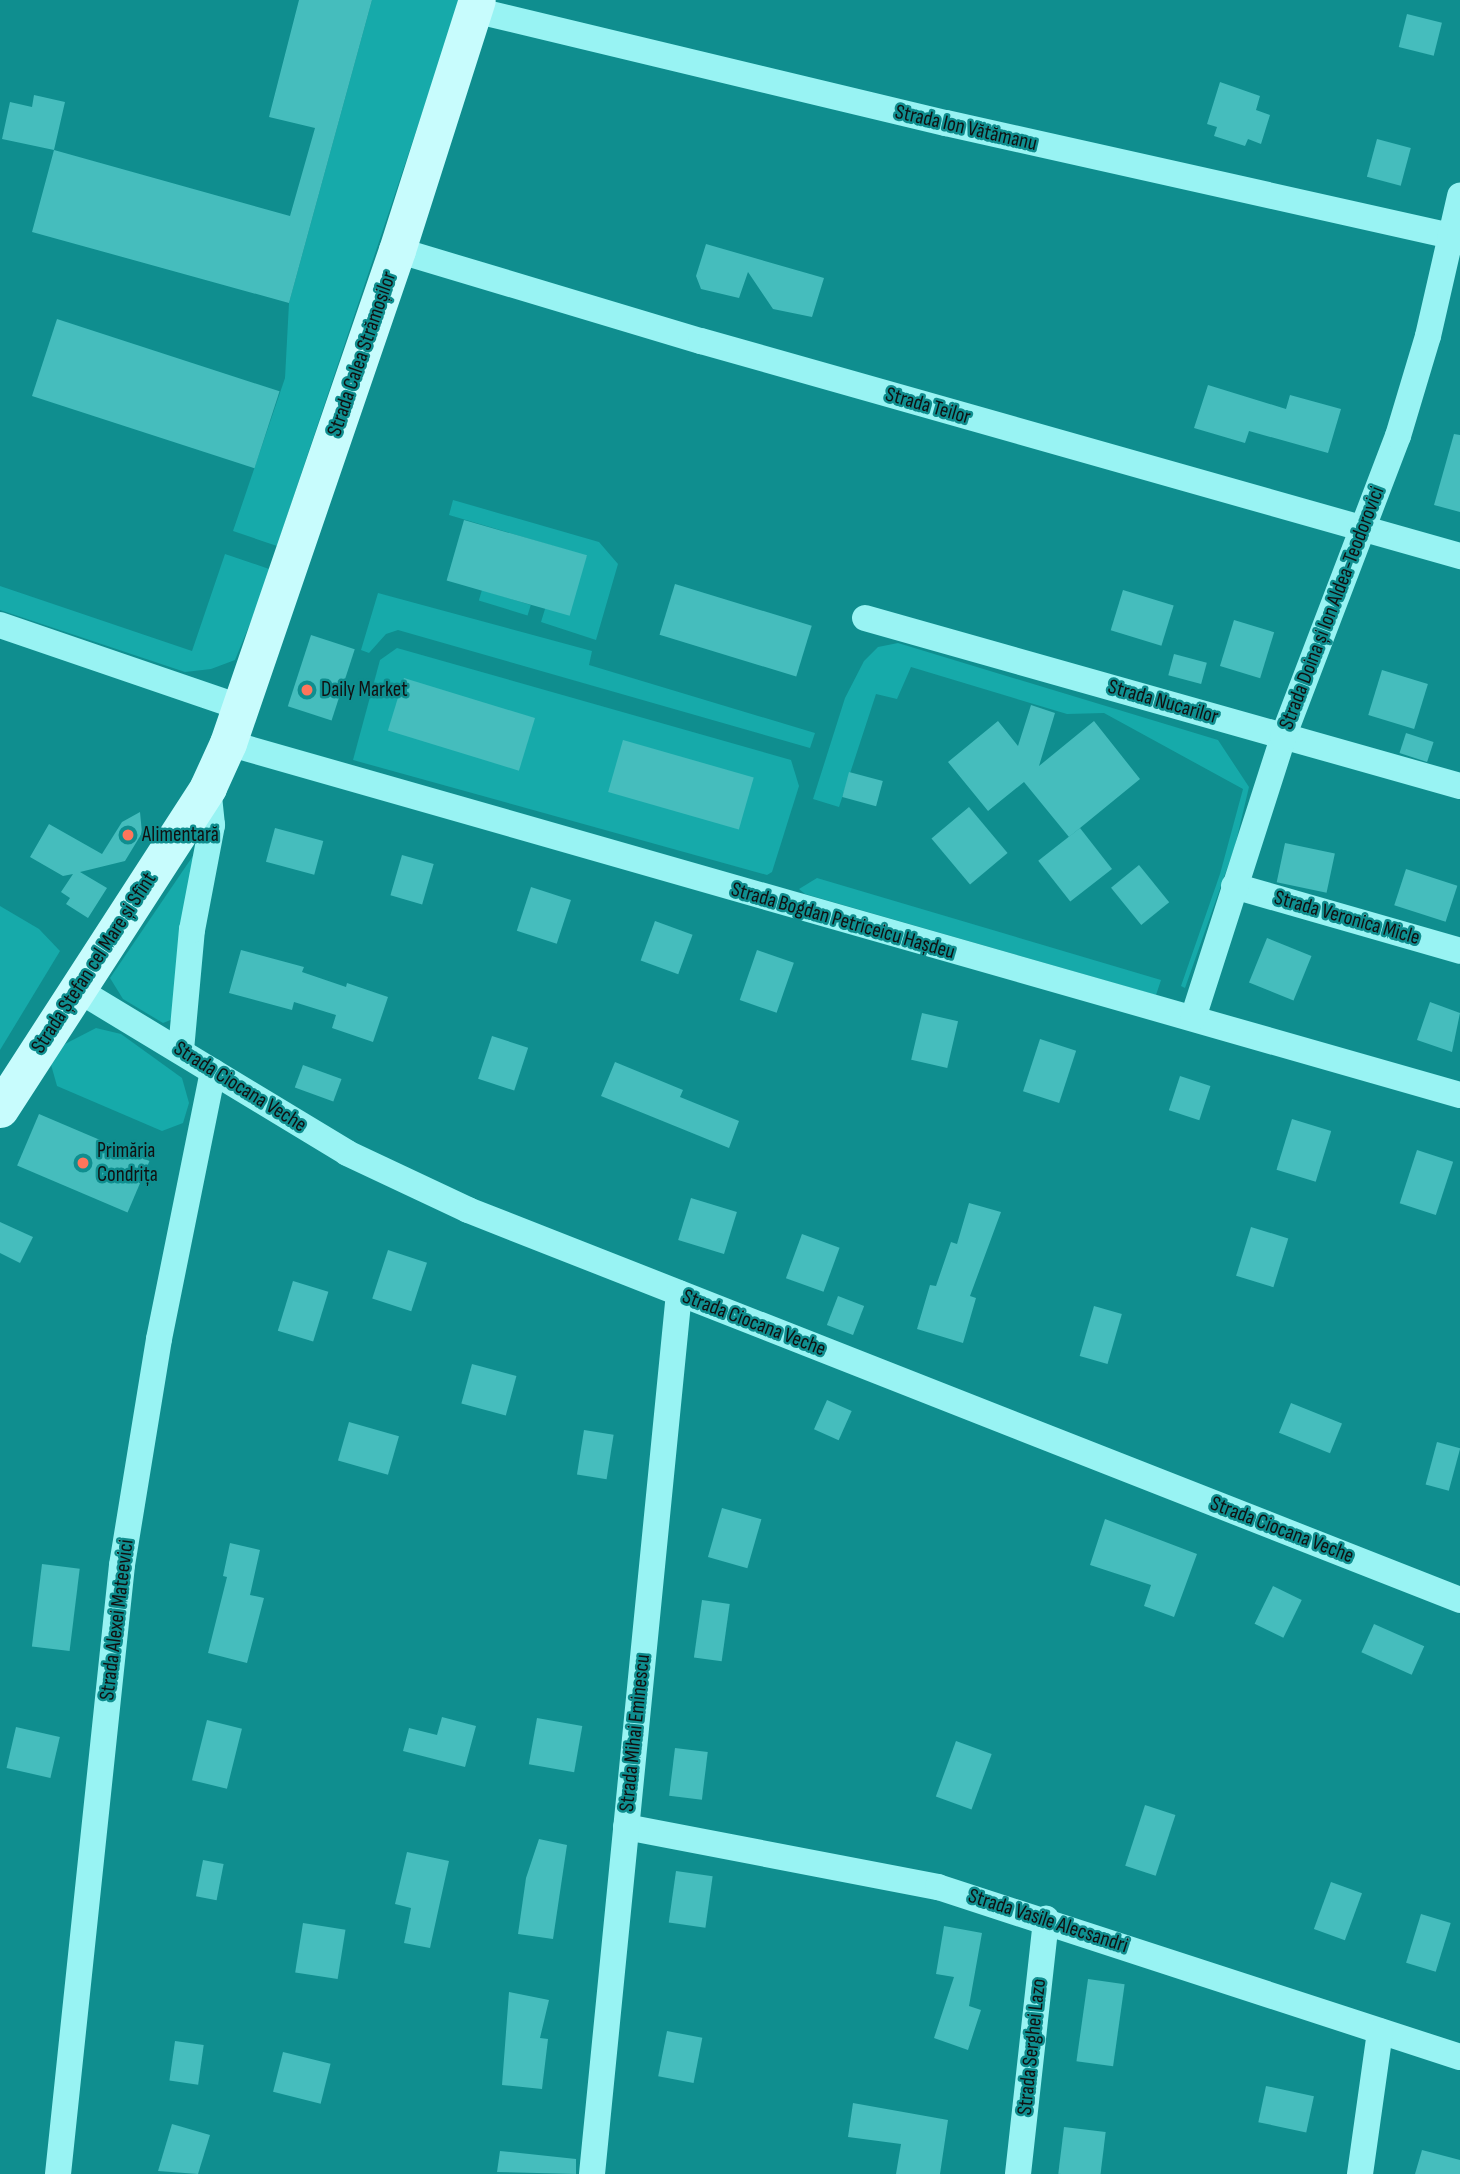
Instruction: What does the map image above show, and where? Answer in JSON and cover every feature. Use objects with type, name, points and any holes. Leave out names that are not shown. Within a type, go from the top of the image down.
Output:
[{"type":"street","name":"Strada Ion Vătămanu","points":[[476,5],[946,123],[1455,237]]},
{"type":"street","name":"Strada Calea Strămoșilor","points":[[228,743],[397,250],[476,5]]},
{"type":"street","name":"Strada Doina și Ion Aldea-Teodorovici","points":[[1193,1018],[1283,737],[1365,530],[1428,336],[1455,237],[1460,196]]},
{"type":"street","name":"Strada Teilor","points":[[397,250],[715,345],[1460,556]]},
{"type":"street","name":"Strada Nucarilor","points":[[865,618],[1460,786]]},
{"type":"street","points":[[0,625],[240,707]]},
{"type":"street","name":"Strada Ștefan cel Mare și Sfînt","points":[[0,1109],[75,988],[208,788],[228,743]]},
{"type":"street","name":"Strada Bogdan Petriceicu Hașdeu","points":[[228,743],[1460,1094]]},
{"type":"street","points":[[181,1050],[192,930],[212,825],[208,788]]},
{"type":"street","name":"Strada Veronica Micle","points":[[1234,886],[1460,951]]},
{"type":"street","name":"Strada Ciocana Veche","points":[[75,988],[181,1050],[346,1153],[468,1210],[1460,1600]]},
{"type":"street","name":"Strada Alexei Mateevici","points":[[58,2174],[122,1565],[159,1339],[214,1071]]},
{"type":"street","name":"Strada Mihai Eminescu","points":[[592,2174],[679,1293]]},
{"type":"street","name":"Strada Vasile Alecsandri","points":[[625,1827],[938,1887],[1046,1919],[1460,2057]]},
{"type":"street","name":"Strada Serghei Lazo","points":[[1018,2174],[1046,1919]]},
{"type":"street","points":[[1360,2174],[1380,2031]]},
{"type":"shaded area","points":[[372,0],[460,0],[277,546],[233,531],[285,378],[289,303]]},
{"type":"shaded area","points":[[453,500],[599,542],[618,564],[596,640],[541,622],[545,609],[587,556],[449,515]]},
{"type":"shaded area","points":[[225,554],[272,570],[235,660],[211,669],[185,672],[0,610],[0,586],[192,651]]},
{"type":"shaded area","points":[[482,590],[531,605],[528,615],[479,601]]},
{"type":"shaded area","points":[[378,593],[592,651],[589,665],[815,733],[810,748],[398,630],[386,634],[369,653],[361,650]]},
{"type":"shaded area","points":[[898,643],[1218,740],[1249,787],[1235,846],[1185,988],[1181,986],[1220,874],[1243,789],[1104,713],[1067,714],[911,667],[897,699],[876,694],[839,807],[813,799],[845,698],[864,661],[878,647]]},
{"type":"shaded area","points":[[397,648],[791,760],[799,786],[772,872],[767,875],[353,760],[380,660]]},
{"type":"shaded area","points":[[199,847],[173,1019],[163,1023],[123,999],[110,978]]},
{"type":"shaded area","points":[[817,878],[1161,980],[1156,995],[805,894],[799,889]]},
{"type":"shaded area","points":[[0,906],[39,929],[60,951],[0,1050]]},
{"type":"shaded area","points":[[96,1028],[121,1034],[182,1078],[189,1103],[183,1123],[162,1131],[57,1086],[50,1061],[65,1044]]},
{"type":"building","points":[[299,0],[372,0],[289,303],[32,232],[54,150],[290,216],[315,128],[269,117]]},
{"type":"building","points":[[1407,14],[1442,23],[1434,56],[1399,47]]},
{"type":"building","points":[[1220,82],[1260,96],[1256,110],[1270,115],[1261,144],[1248,139],[1245,146],[1214,136],[1217,127],[1207,124]]},
{"type":"building","points":[[34,95],[65,102],[54,150],[2,139],[10,102],[32,107]]},
{"type":"building","points":[[1377,139],[1411,148],[1401,186],[1367,177]]},
{"type":"building","points":[[706,244],[824,278],[812,317],[773,309],[748,272],[739,298],[701,289],[696,276]]},
{"type":"building","points":[[57,319],[280,391],[255,468],[32,396]]},
{"type":"building","points":[[1208,385],[1286,409],[1290,395],[1341,409],[1328,453],[1249,431],[1245,443],[1194,428]]},
{"type":"building","points":[[1454,434],[1460,435],[1460,512],[1434,505]]},
{"type":"building","points":[[464,520],[587,555],[570,616],[447,581]]},
{"type":"building","points":[[675,584],[812,626],[796,676],[660,635]]},
{"type":"building","points":[[1123,590],[1174,605],[1161,646],[1111,630]]},
{"type":"building","points":[[1234,620],[1274,632],[1260,678],[1220,666]]},
{"type":"building","points":[[311,635],[355,649],[332,721],[288,706]]},
{"type":"building","points":[[1174,654],[1207,663],[1201,684],[1168,675]]},
{"type":"building","points":[[1382,670],[1428,684],[1414,729],[1368,715]]},
{"type":"building","points":[[404,678],[535,718],[519,771],[388,731]]},
{"type":"building","points":[[1031,705],[1055,713],[1039,766],[1094,721],[1140,779],[1069,837],[1024,782],[988,811],[948,762],[998,721],[1018,746]]},
{"type":"building","points":[[1406,733],[1434,742],[1427,762],[1400,753]]},
{"type":"building","points":[[623,740],[754,777],[739,829],[608,792]]},
{"type":"building","points":[[849,772],[883,781],[876,806],[842,797]]},
{"type":"building","points":[[969,807],[1008,853],[970,884],[931,838]]},
{"type":"building","points":[[140,812],[142,833],[125,861],[80,872],[107,888],[88,918],[66,904],[70,898],[61,892],[73,874],[63,876],[30,857],[49,824],[102,854],[122,822]]},
{"type":"building","points":[[275,828],[323,841],[314,875],[266,862]]},
{"type":"building","points":[[1080,828],[1112,869],[1070,902],[1038,861]]},
{"type":"building","points":[[1285,843],[1335,854],[1327,893],[1277,882]]},
{"type":"building","points":[[402,855],[434,864],[422,904],[390,895]]},
{"type":"building","points":[[1139,865],[1169,902],[1141,925],[1111,888]]},
{"type":"building","points":[[1406,869],[1457,886],[1446,922],[1394,905]]},
{"type":"building","points":[[531,887],[571,900],[557,944],[517,931]]},
{"type":"building","points":[[655,921],[693,935],[678,974],[641,960]]},
{"type":"building","points":[[1267,938],[1312,956],[1294,1000],[1249,983]]},
{"type":"building","points":[[241,950],[304,967],[302,972],[346,987],[347,983],[388,997],[373,1042],[332,1028],[336,1015],[294,1002],[292,1010],[229,993]]},
{"type":"building","points":[[757,950],[794,963],[777,1013],[740,1000]]},
{"type":"building","points":[[1430,1002],[1460,1013],[1452,1052],[1417,1040]]},
{"type":"building","points":[[922,1013],[958,1021],[947,1068],[911,1060]]},
{"type":"building","points":[[492,1036],[528,1048],[514,1091],[478,1079]]},
{"type":"building","points":[[1040,1039],[1076,1051],[1059,1103],[1023,1091]]},
{"type":"building","points":[[615,1062],[683,1090],[680,1097],[739,1121],[729,1148],[601,1096]]},
{"type":"building","points":[[303,1065],[342,1079],[333,1102],[295,1088]]},
{"type":"building","points":[[1180,1076],[1210,1086],[1199,1120],[1169,1110]]},
{"type":"building","name":"Primăria Condrița","points":[[39,1114],[149,1161],[128,1212],[17,1166]]},
{"type":"building","points":[[1292,1119],[1331,1131],[1316,1182],[1277,1170]]},
{"type":"building","points":[[1417,1150],[1453,1162],[1436,1215],[1400,1203]]},
{"type":"building","points":[[691,1198],[737,1212],[724,1254],[678,1240]]},
{"type":"building","points":[[969,1203],[1001,1212],[970,1296],[976,1298],[963,1343],[917,1329],[930,1285],[936,1286],[951,1242],[957,1244]]},
{"type":"building","points":[[0,1222],[33,1237],[20,1263],[0,1253]]},
{"type":"building","points":[[1251,1227],[1288,1238],[1273,1287],[1236,1276]]},
{"type":"building","points":[[802,1234],[840,1248],[824,1292],[786,1278]]},
{"type":"building","points":[[388,1250],[427,1263],[411,1311],[372,1299]]},
{"type":"building","points":[[293,1281],[328,1292],[313,1342],[278,1331]]},
{"type":"building","points":[[838,1296],[864,1306],[853,1335],[827,1325]]},
{"type":"building","points":[[1094,1306],[1122,1314],[1108,1364],[1080,1356]]},
{"type":"building","points":[[472,1364],[516,1376],[506,1416],[461,1404]]},
{"type":"building","points":[[827,1400],[852,1411],[839,1440],[814,1429]]},
{"type":"building","points":[[1291,1403],[1342,1424],[1330,1453],[1279,1433]]},
{"type":"building","points":[[349,1422],[399,1436],[388,1475],[338,1460]]},
{"type":"building","points":[[584,1430],[614,1435],[607,1479],[577,1474]]},
{"type":"building","points":[[1437,1442],[1460,1448],[1449,1491],[1426,1485]]},
{"type":"building","points":[[722,1508],[761,1519],[747,1568],[708,1557]]},
{"type":"building","points":[[1105,1519],[1197,1554],[1174,1617],[1144,1606],[1151,1585],[1090,1565]]},
{"type":"building","points":[[230,1543],[260,1550],[250,1595],[264,1598],[247,1663],[208,1653],[227,1577],[223,1576]]},
{"type":"building","points":[[42,1564],[80,1569],[70,1651],[32,1646]]},
{"type":"building","points":[[1273,1586],[1302,1600],[1283,1638],[1255,1624]]},
{"type":"building","points":[[702,1600],[730,1604],[722,1661],[694,1657]]},
{"type":"building","points":[[1374,1624],[1424,1646],[1412,1675],[1361,1652]]},
{"type":"building","points":[[442,1717],[476,1726],[465,1767],[403,1751],[409,1728],[437,1735]]},
{"type":"building","points":[[537,1718],[582,1726],[574,1772],[529,1764]]},
{"type":"building","points":[[207,1720],[242,1729],[227,1789],[192,1780]]},
{"type":"building","points":[[16,1727],[60,1737],[50,1778],[7,1768]]},
{"type":"building","points":[[956,1741],[992,1754],[972,1809],[936,1796]]},
{"type":"building","points":[[675,1748],[708,1752],[702,1800],[669,1796]]},
{"type":"building","points":[[1145,1805],[1175,1815],[1156,1876],[1125,1866]]},
{"type":"building","points":[[539,1839],[567,1845],[553,1939],[518,1934],[526,1878]]},
{"type":"building","points":[[407,1852],[449,1861],[430,1948],[404,1943],[411,1908],[395,1904]]},
{"type":"building","points":[[203,1860],[224,1864],[217,1900],[196,1896]]},
{"type":"building","points":[[676,1871],[713,1876],[705,1928],[669,1922]]},
{"type":"building","points":[[1331,1882],[1362,1893],[1345,1940],[1314,1929]]},
{"type":"building","points":[[1421,1914],[1451,1923],[1436,1972],[1406,1963]]},
{"type":"building","points":[[303,1923],[345,1930],[338,1979],[295,1972]]},
{"type":"building","points":[[944,1926],[982,1933],[969,2006],[981,2010],[968,2050],[934,2038],[954,1977],[936,1974]]},
{"type":"building","points":[[1088,1979],[1125,1984],[1113,2066],[1076,2061]]},
{"type":"building","points":[[509,1992],[549,2000],[540,2038],[548,2039],[542,2089],[502,2085]]},
{"type":"building","points":[[667,2031],[702,2038],[694,2083],[658,2076]]},
{"type":"building","points":[[175,2041],[204,2045],[198,2085],[169,2081]]},
{"type":"building","points":[[283,2052],[331,2064],[321,2104],[273,2092]]},
{"type":"building","points":[[1266,2086],[1314,2096],[1306,2132],[1258,2122]]},
{"type":"building","points":[[853,2103],[948,2120],[940,2174],[896,2174],[901,2144],[848,2137]]},
{"type":"building","points":[[172,2124],[210,2135],[198,2174],[158,2171]]},
{"type":"building","points":[[1064,2127],[1106,2132],[1101,2174],[1058,2174]]},
{"type":"building","points":[[1422,2150],[1460,2160],[1460,2174],[1415,2174]]},
{"type":"building","points":[[500,2151],[576,2159],[576,2174],[497,2172]]},
{"type":"place","name":"Daily Market","points":[[307,690]]},
{"type":"place","name":"Alimentară","points":[[128,835]]},
{"type":"place","name":"Primăria Condrița","points":[[83,1163]]}]
